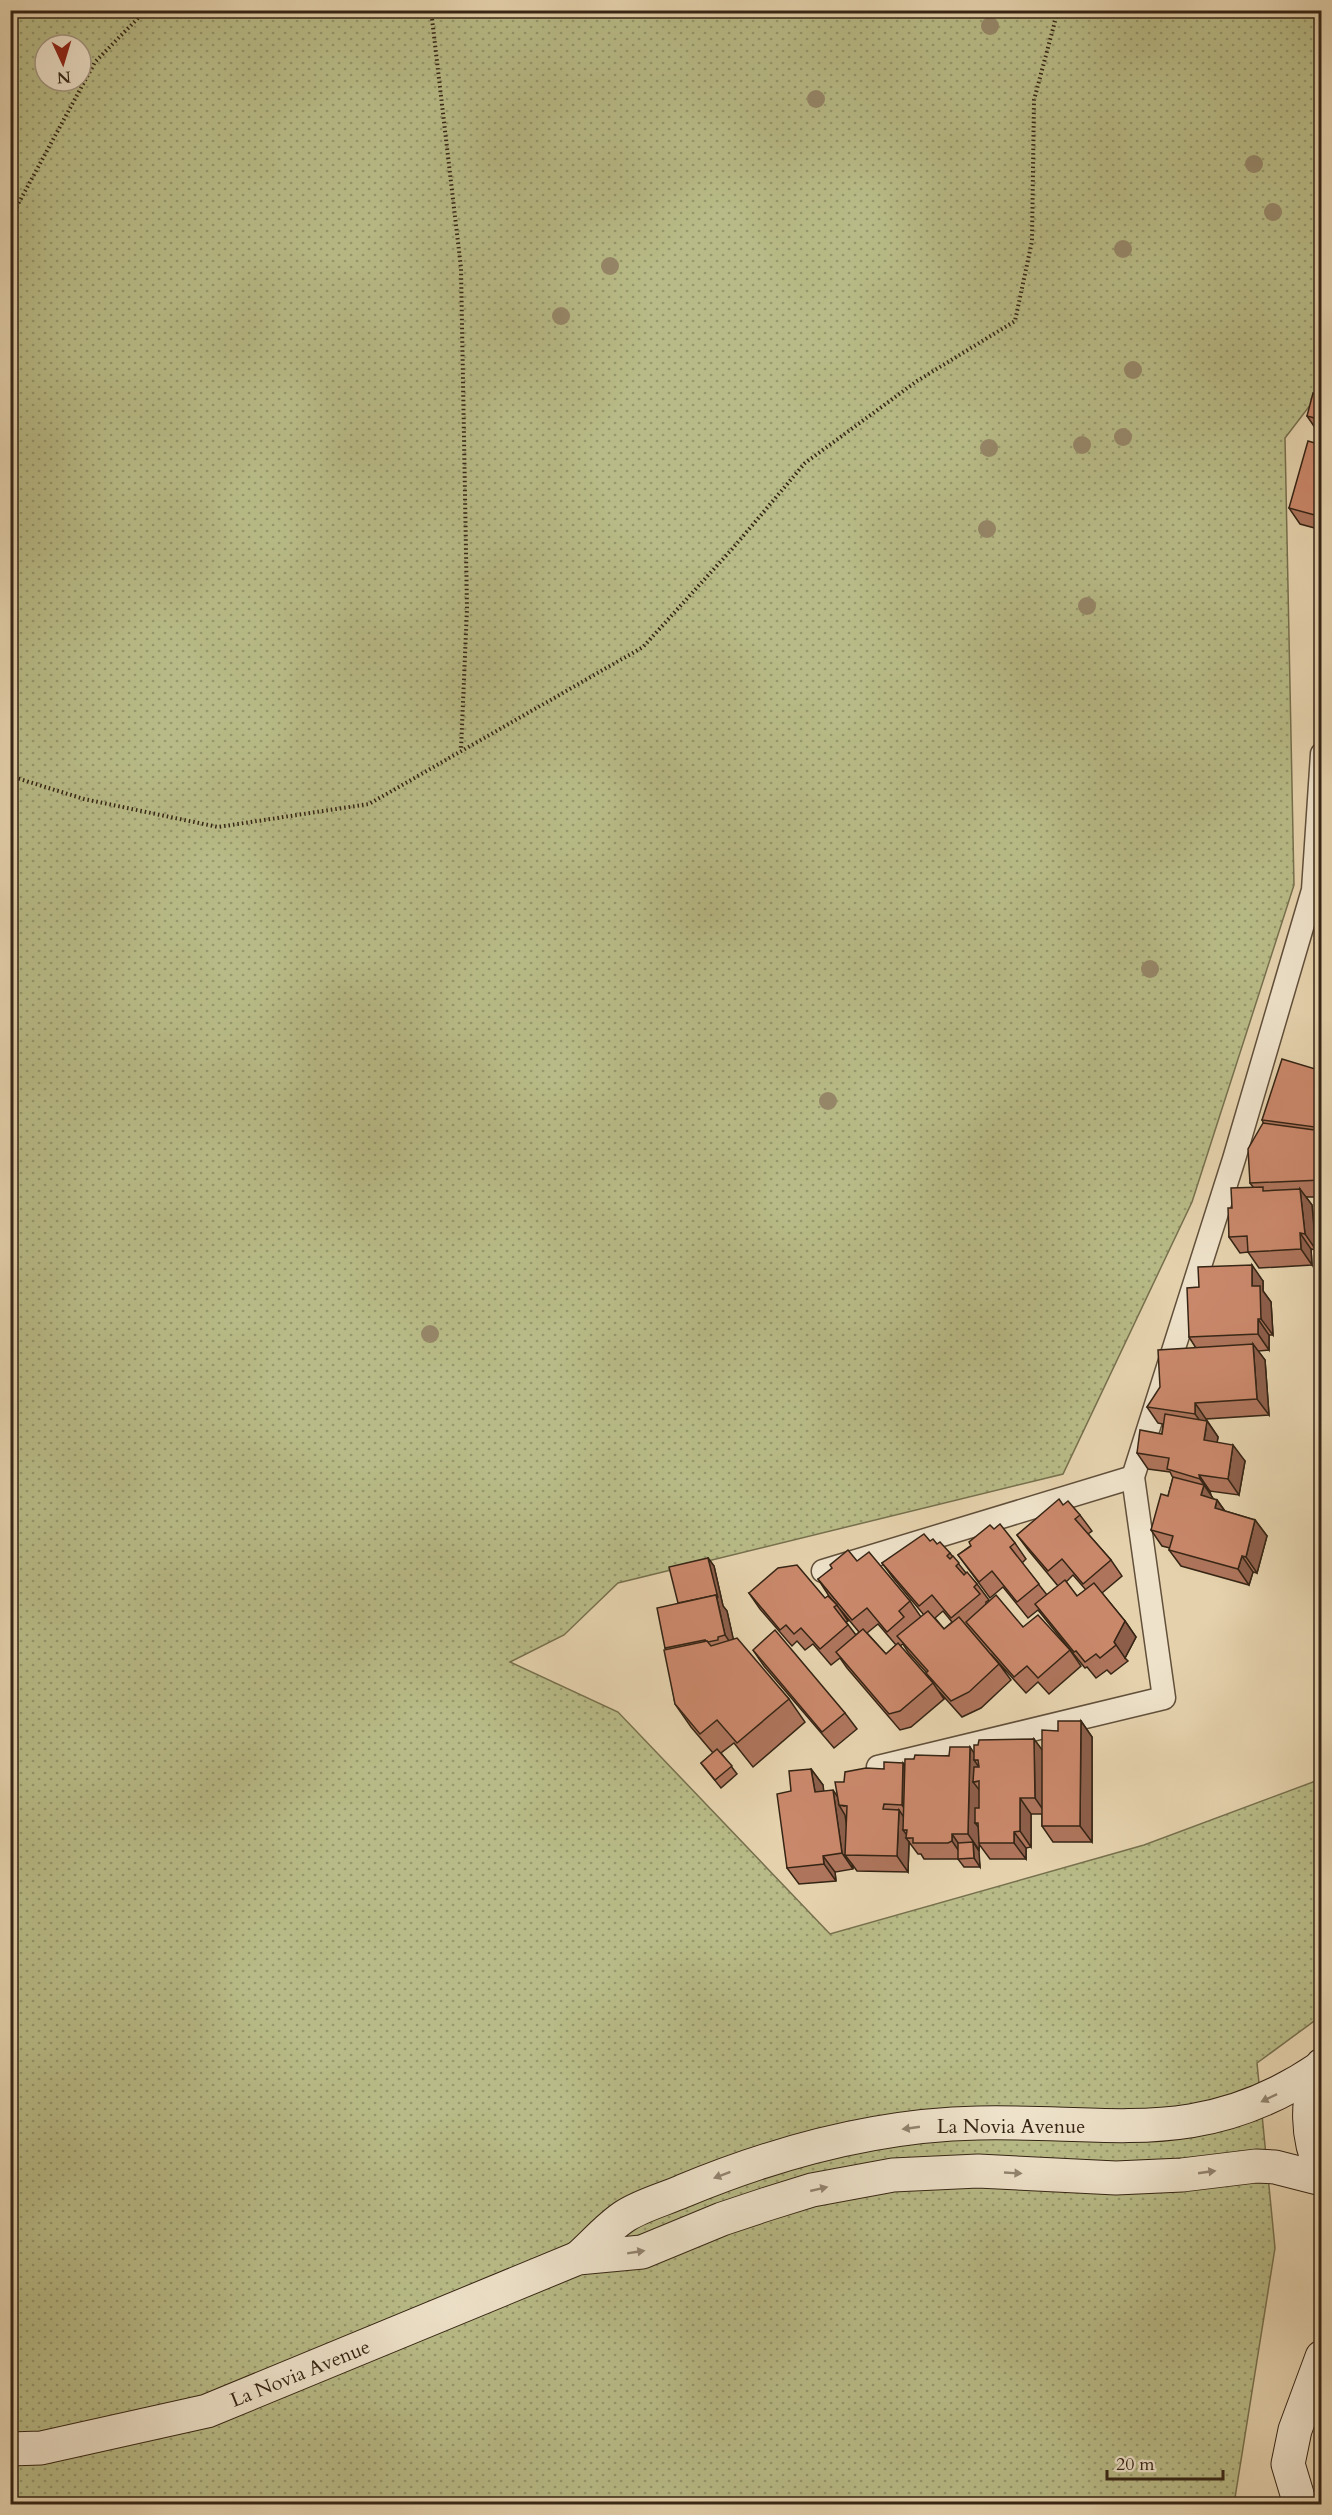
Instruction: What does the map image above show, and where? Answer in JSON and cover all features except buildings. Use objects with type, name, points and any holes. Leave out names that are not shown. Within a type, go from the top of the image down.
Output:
[{"type":"main road","points":[[1321,2067],[1312,2093],[1310,2118],[1316,2160],[1322,2171]]},
{"type":"main road","name":"La Novia Avenue","points":[[578,2258],[625,2216],[720,2175],[827,2142],[921,2126],[976,2122],[1161,2126],[1196,2121],[1250,2107],[1295,2085],[1321,2067]]},
{"type":"main road","name":"La Novia Avenue","points":[[10,2449],[41,2448],[207,2411],[578,2258],[642,2252],[767,2204],[812,2190],[892,2175],[978,2171],[1116,2178],[1182,2175],[1256,2166],[1275,2167],[1322,2179]]},
{"type":"main road","points":[[1300,2505],[1288,2464],[1295,2430],[1322,2357]]},
{"type":"main road","points":[[1311,2505],[1322,2488]]},
{"type":"lane","points":[[878,1767],[1164,1698],[1133,1478],[1234,1159],[1313,890],[1322,754]]},
{"type":"lane","points":[[823,1571],[1133,1478]]},
{"type":"path","points":[[10,219],[95,62],[146,10]]},
{"type":"path","points":[[431,10],[461,268],[467,608],[461,751]]},
{"type":"path","points":[[10,776],[84,799],[218,827],[369,804],[643,647],[733,548],[805,463],[917,381],[1014,321],[1032,241],[1034,100],[1058,10]]},
{"type":"green space","points":[[11,11],[1321,11],[1321,391],[1285,438],[1294,885],[1192,1202],[1063,1474],[618,1583],[564,1635],[510,1662],[618,1712],[830,1934],[1144,1845],[1321,1779],[1321,2016],[1257,2063],[1275,2248],[1234,2504],[11,2504]]}]
